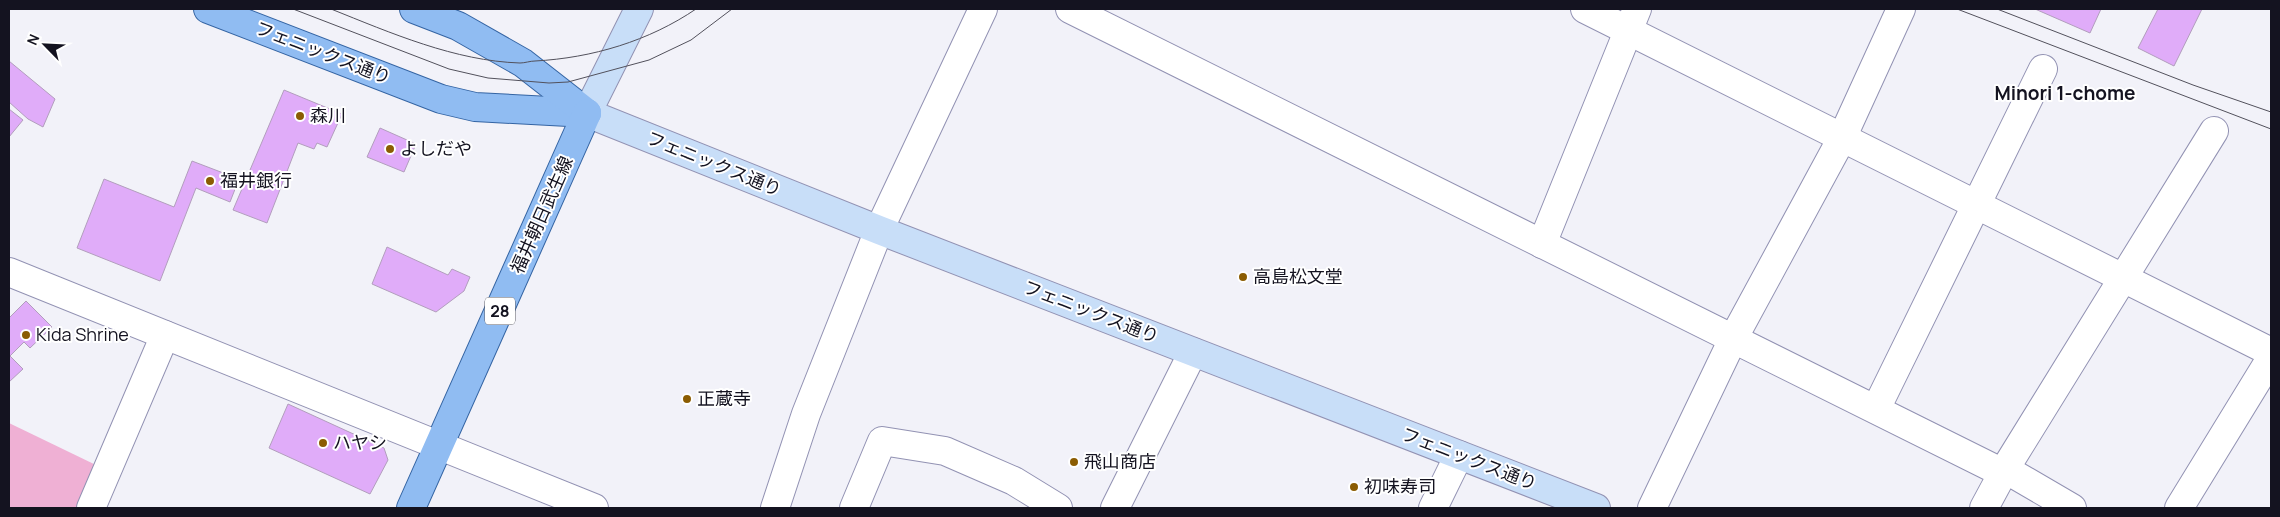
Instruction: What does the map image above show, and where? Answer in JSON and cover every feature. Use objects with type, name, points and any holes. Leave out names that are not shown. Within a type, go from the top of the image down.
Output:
[{"type":"main road","name":"フェニックス通り","points":[[208,9],[441,99],[475,107],[587,113]]},
{"type":"main road","name":"フェニックス通り","points":[[414,9],[458,26],[523,63],[587,113],[879,230],[1596,508]]},
{"type":"main road","points":[[587,113],[639,9]]},
{"type":"main road","name":"福井朝日武生線","points":[[411,508],[587,113]]},
{"type":"street","points":[[775,508],[806,414],[879,230],[984,9]]},
{"type":"street","points":[[1070,9],[1876,410],[2004,471],[2072,508]]},
{"type":"street","points":[[1585,9],[1632,20],[1842,138],[2271,352]]},
{"type":"street","points":[[1652,508],[1733,339],[1842,138],[1901,9]]},
{"type":"street","points":[[1542,244],[1632,20]]},
{"type":"street","points":[[1876,410],[2043,69]]},
{"type":"street","points":[[1984,508],[2004,471],[2214,131]]},
{"type":"street","points":[[9,272],[594,508]]},
{"type":"street","points":[[91,508],[165,335]]},
{"type":"street","points":[[1115,508],[1193,352]]},
{"type":"street","points":[[2179,508],[2271,358]]},
{"type":"street","points":[[854,508],[882,441],[945,451],[1014,480],[1058,508]]},
{"type":"street","points":[[1433,508],[1459,455]]},
{"type":"shaded area","points":[[9,423],[98,466],[80,508],[9,508]]},
{"type":"building","points":[[2035,9],[2101,9],[2090,33]]},
{"type":"building","points":[[2158,9],[2202,9],[2174,66],[2138,48]]},
{"type":"building","points":[[9,61],[55,99],[43,127],[28,119],[9,102]]},
{"type":"building","points":[[284,90],[342,114],[327,147],[317,143],[314,149],[298,143],[267,223],[233,210]]},
{"type":"building","points":[[9,109],[23,120],[9,137]]},
{"type":"building","points":[[380,128],[416,144],[404,172],[367,157]]},
{"type":"building","points":[[192,161],[239,179],[230,202],[196,188],[160,281],[77,248],[104,179],[174,207]]},
{"type":"building","points":[[387,247],[448,275],[452,269],[470,277],[464,291],[436,312],[372,284]]},
{"type":"building","name":"Kida Shrine","points":[[26,301],[52,327],[30,348],[24,342],[10,356],[23,369],[9,382],[9,318]]},
{"type":"building","points":[[288,404],[384,448],[388,460],[370,494],[269,448]]},
{"type":"tram line","points":[[293,9],[449,69],[488,78],[549,83],[568,82],[649,60],[691,40],[732,9]]},
{"type":"tram line","points":[[331,9],[400,36],[447,51],[471,57],[520,63],[578,56],[619,46],[659,30],[696,9]]},
{"type":"tram line","points":[[1957,9],[2271,129]]},
{"type":"tram line","points":[[1997,9],[2193,85],[2271,112]]},
{"type":"place","name":"森川","points":[[300,116]]},
{"type":"place","name":"よしだや","points":[[390,149]]},
{"type":"place","name":"福井銀行","points":[[210,181]]},
{"type":"place","name":"高島松文堂","points":[[1243,277]]},
{"type":"place","name":"Kida Shrine","points":[[26,335]]},
{"type":"place","name":"正蔵寺","points":[[687,399]]},
{"type":"place","name":"ハヤシ","points":[[323,443]]},
{"type":"place","name":"飛山商店","points":[[1074,462]]},
{"type":"place","name":"初味寿司","points":[[1354,487]]},
{"type":"district","name":"Minori 1-chome","points":[[2065,93]]}]
